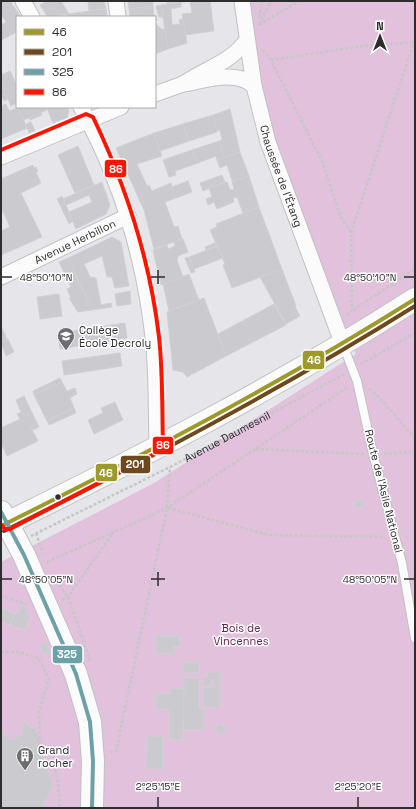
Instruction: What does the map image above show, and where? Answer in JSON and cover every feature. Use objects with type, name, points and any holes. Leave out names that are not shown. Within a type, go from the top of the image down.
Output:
[{"type":"street","points":[[22,1],[31,16]]},
{"type":"street","points":[[116,1],[118,16]]},
{"type":"street","name":"Chaussée de l'Étang","points":[[242,1],[253,42],[254,86],[268,142],[343,345]]},
{"type":"street","points":[[183,84],[195,75],[232,57],[253,42]]},
{"type":"street","points":[[156,94],[183,84],[221,78],[245,80],[254,86]]},
{"type":"street","points":[[82,108],[101,147],[128,216],[142,271],[149,307],[156,372],[157,446]]},
{"type":"street","points":[[1,157],[118,108]]},
{"type":"street","name":"Avenue Herbillon","points":[[1,277],[128,216]]},
{"type":"street","points":[[92,808],[93,761],[90,722],[76,674],[48,606],[21,549],[3,521],[157,446],[343,345],[415,299]]},
{"type":"lane","name":"Route de l'Asile National","points":[[343,345],[357,381],[373,454],[402,563],[415,638]]},
{"type":"path","points":[[258,26],[262,1]]},
{"type":"path","points":[[258,26],[271,1]]},
{"type":"path","points":[[258,26],[299,1]]},
{"type":"path","points":[[352,310],[351,233],[415,38]]},
{"type":"path","points":[[253,42],[271,60],[322,161],[340,215],[351,233]]},
{"type":"path","points":[[271,60],[363,46],[414,42]]},
{"type":"path","points":[[343,321],[352,310],[415,270]]},
{"type":"path","name":"Avenue Daumesnil","points":[[39,540],[36,533],[170,467],[353,369],[415,333]]},
{"type":"path","points":[[47,562],[167,508],[357,381],[376,393],[415,438]]},
{"type":"path","points":[[254,449],[373,454],[415,452]]},
{"type":"path","points":[[110,752],[116,751],[167,508],[170,467]]},
{"type":"path","points":[[167,508],[269,535],[395,537]]},
{"type":"path","points":[[48,606],[68,597],[112,533]]},
{"type":"path","points":[[1,608],[1,564],[5,560]]},
{"type":"path","points":[[1,652],[20,652],[38,658],[49,679],[39,712],[40,743]]},
{"type":"path","points":[[33,728],[40,743],[52,752],[58,782],[60,808]]},
{"type":"green space","name":"Bois de Vincennes","points":[[250,1],[415,1],[415,808],[1,808],[1,562],[154,483],[356,354],[339,317],[276,147],[259,72]]},
{"type":"building","points":[[1,1],[10,1],[1,8]]},
{"type":"building","points":[[10,1],[20,16],[16,16],[16,32],[1,40],[1,25],[6,22],[1,14],[1,8]]},
{"type":"building","points":[[47,1],[61,1],[69,14],[47,16],[40,5]]},
{"type":"building","points":[[88,1],[104,1],[106,9],[89,11]]},
{"type":"building","points":[[128,1],[153,1],[153,6],[129,9]]},
{"type":"building","points":[[167,1],[191,1],[167,4]]},
{"type":"building","points":[[190,1],[210,1],[214,31],[185,35],[182,14],[192,13]]},
{"type":"building","points":[[181,2],[181,7],[171,9],[172,25],[180,24],[179,20],[183,19],[187,43],[168,49],[161,5]]},
{"type":"building","points":[[161,5],[163,17],[159,17],[156,6]]},
{"type":"building","points":[[153,6],[154,16],[130,16],[129,9]]},
{"type":"building","points":[[106,9],[107,16],[67,16],[67,14]]},
{"type":"building","points":[[156,24],[161,29],[165,29],[168,49],[156,54]]},
{"type":"building","points":[[10,71],[16,84],[16,104],[11,106],[8,99],[4,101],[1,93],[1,90],[3,89],[1,75]]},
{"type":"building","points":[[6,104],[9,111],[18,108],[27,128],[1,139],[1,106]]},
{"type":"building","points":[[18,108],[46,108],[47,110],[24,120]]},
{"type":"building","points":[[47,108],[68,108],[69,111],[67,118],[53,123]]},
{"type":"building","points":[[230,109],[240,152],[224,158],[219,141],[222,140],[220,130],[217,131],[213,115]]},
{"type":"building","points":[[41,113],[42,115],[30,120],[29,118]]},
{"type":"building","points":[[213,115],[217,132],[189,141],[183,124]]},
{"type":"building","points":[[31,122],[35,131],[29,133],[26,124]]},
{"type":"building","points":[[183,124],[189,141],[160,151],[154,133]]},
{"type":"building","points":[[154,133],[162,156],[137,164],[147,186],[149,185],[152,191],[171,183],[176,198],[165,202],[174,227],[178,226],[182,239],[154,249],[144,210],[116,148]]},
{"type":"building","points":[[219,141],[224,158],[217,160],[216,156],[198,163],[192,150]]},
{"type":"building","points":[[78,146],[94,185],[75,193],[58,155]]},
{"type":"building","points":[[192,150],[198,163],[175,171],[176,175],[169,177],[163,160]]},
{"type":"building","points":[[240,152],[249,176],[232,181],[227,165],[220,168],[217,160]]},
{"type":"building","points":[[33,165],[38,171],[36,172],[41,183],[21,193],[42,237],[1,255],[1,231],[10,227],[1,207],[1,179]]},
{"type":"building","points":[[222,175],[225,182],[203,191],[200,183]]},
{"type":"building","points":[[249,176],[259,207],[243,213],[237,197],[233,198],[234,202],[217,209],[214,202],[208,205],[206,199],[212,197],[209,188],[227,182],[230,190],[234,189],[232,181]]},
{"type":"building","points":[[188,181],[192,192],[176,198],[172,187]]},
{"type":"building","points":[[102,182],[110,205],[106,214],[76,229],[69,212],[92,202],[89,195],[66,205],[63,199]]},
{"type":"building","points":[[62,196],[73,221],[69,224],[57,199]]},
{"type":"building","points":[[259,207],[282,269],[232,288],[223,265],[225,264],[210,230],[217,227],[216,224]]},
{"type":"building","points":[[112,237],[121,242],[129,286],[115,288],[112,277],[107,277],[102,256],[84,264],[90,277],[96,278],[101,305],[111,303],[112,307],[92,310],[68,258]]},
{"type":"building","points":[[183,239],[188,252],[178,256],[177,260],[183,277],[161,285],[153,250],[167,245],[168,249],[175,246],[174,242]]},
{"type":"building","points":[[215,243],[216,246],[206,250],[205,247]]},
{"type":"building","points":[[218,246],[223,258],[194,269],[189,257]]},
{"type":"building","points":[[189,257],[195,272],[191,273],[185,258]]},
{"type":"building","points":[[68,258],[92,310],[78,312],[69,298],[71,298],[67,289],[71,287],[59,262]]},
{"type":"building","points":[[282,269],[296,306],[295,307],[300,316],[286,324],[260,277]]},
{"type":"building","points":[[189,274],[199,300],[169,311],[163,284]]},
{"type":"building","points":[[130,291],[131,304],[117,306],[115,294]]},
{"type":"building","points":[[59,294],[62,316],[40,319],[37,297]]},
{"type":"building","points":[[204,298],[226,356],[187,377],[183,372],[173,370],[167,312]]},
{"type":"building","points":[[274,304],[286,325],[226,356],[218,334]]},
{"type":"building","points":[[125,323],[127,338],[60,349],[58,333]]},
{"type":"building","points":[[2,328],[7,339],[1,342],[1,329]]},
{"type":"building","points":[[8,339],[14,352],[6,356],[1,342]]},
{"type":"building","points":[[120,353],[122,366],[64,375],[62,361]]},
{"type":"building","points":[[60,378],[62,382],[34,395],[33,391]]},
{"type":"building","points":[[62,382],[67,391],[75,388],[77,394],[70,398],[74,408],[47,421],[34,395]]},
{"type":"building","points":[[24,396],[37,423],[30,426],[38,441],[7,456],[1,443],[1,428],[20,419],[17,414],[21,412],[16,400]]},
{"type":"building","points":[[115,402],[123,420],[94,434],[88,420],[103,413],[101,408]]},
{"type":"building","points":[[74,408],[76,413],[49,425],[47,421]]},
{"type":"building","points":[[37,423],[39,427],[33,430],[30,426]]},
{"type":"building","points":[[363,500],[364,507],[356,508],[355,502]]},
{"type":"building","points":[[22,606],[27,607],[28,615],[30,616],[25,630],[10,625],[14,613],[17,614]]},
{"type":"building","points":[[1,608],[14,613],[10,625],[1,621]]},
{"type":"building","points":[[156,636],[179,636],[181,646],[173,647],[175,654],[156,653]]},
{"type":"building","points":[[46,642],[51,652],[43,655],[40,645]]},
{"type":"building","points":[[183,662],[199,663],[199,673],[183,673]]},
{"type":"building","points":[[207,672],[220,672],[220,708],[203,707],[203,687],[215,687],[214,680],[211,680],[211,686],[203,686],[203,677],[207,677]]},
{"type":"building","points":[[184,678],[199,678],[199,709],[204,709],[204,730],[183,730]]},
{"type":"building","points":[[170,688],[184,688],[183,740],[169,739],[169,710],[156,709],[156,693],[170,694]]},
{"type":"building","name":"Grand rocher","points":[[24,722],[35,730],[53,785],[42,808],[1,808],[1,730],[10,740],[21,735]]},
{"type":"building","points":[[220,724],[225,727],[225,732],[221,735],[216,732],[216,727]]},
{"type":"building","points":[[147,736],[163,736],[163,769],[146,768]]},
{"type":"transit line","name":"86","points":[[1,150],[86,114],[93,117],[126,197],[150,280],[159,337],[162,378],[163,446],[160,451],[10,529],[5,529],[1,525]]},
{"type":"transit line","name":"46","points":[[1,526],[211,418],[314,360],[415,299]]},
{"type":"transit line","name":"201","points":[[4,531],[212,424],[365,337],[415,306]]},
{"type":"transit line","name":"325","points":[[1,512],[24,555],[76,674],[90,722],[93,761],[92,808]]},
{"type":"place","name":"Collège École Decroly","points":[[66,351]]},
{"type":"place","name":"Grand rocher","points":[[25,771]]}]
